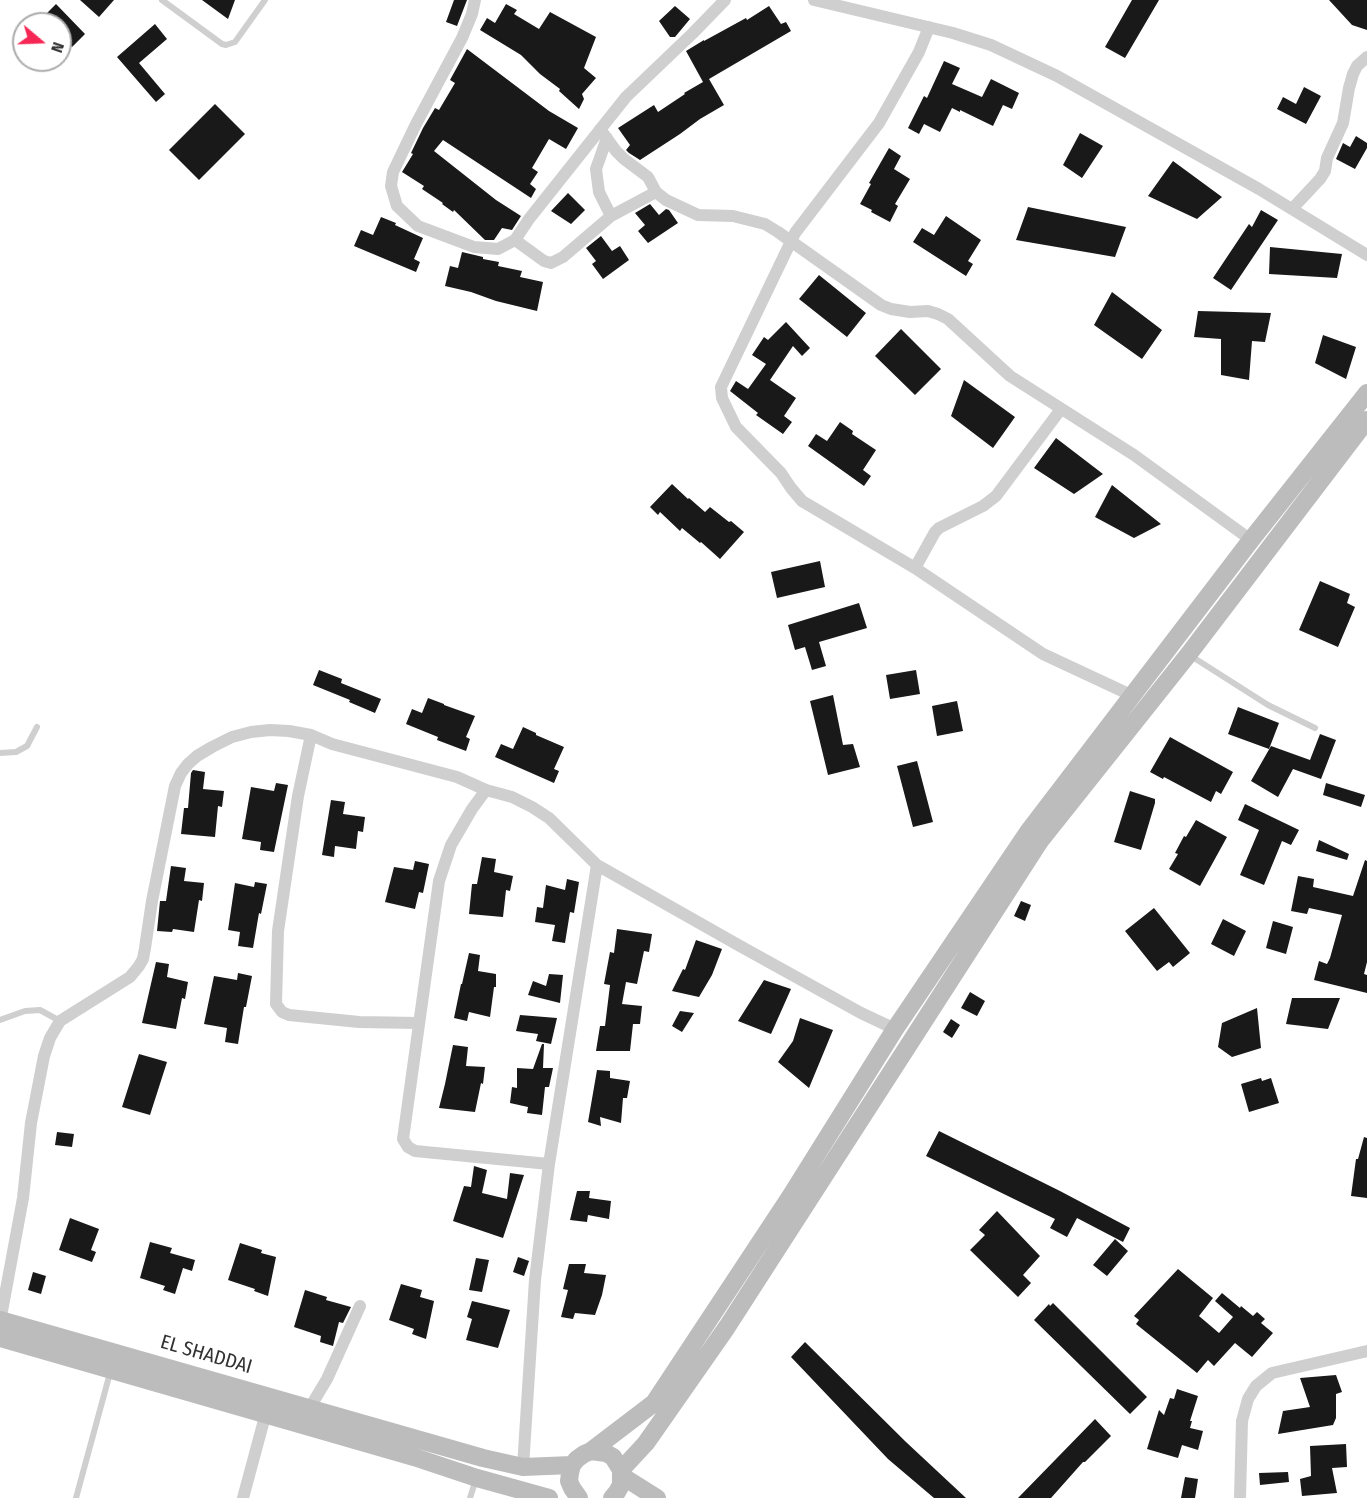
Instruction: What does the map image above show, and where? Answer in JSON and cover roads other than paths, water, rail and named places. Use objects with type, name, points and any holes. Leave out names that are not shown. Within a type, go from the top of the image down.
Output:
[{"type":"street","points":[[475,0],[462,38],[393,172],[391,186],[397,206],[418,226],[474,247],[498,249],[515,240],[529,219],[603,134],[626,97],[725,0]]},
{"type":"street","points":[[814,0],[929,27],[991,45],[1057,76],[1259,189],[1367,255]]},
{"type":"street","points":[[929,27],[919,52],[879,123],[795,233],[721,387],[722,398],[736,427],[781,473],[802,501],[915,568],[1043,654],[1132,696]]},
{"type":"street","points":[[1292,209],[1325,171],[1327,158],[1343,123],[1353,74],[1357,66],[1367,57]]},
{"type":"street","points":[[603,134],[624,159],[648,177],[656,192],[666,200],[698,215],[733,216],[765,224],[881,305],[891,309],[938,314],[948,319],[1010,376],[1134,455],[1251,540]]},
{"type":"street","points":[[603,134],[596,169],[599,192],[611,216]]},
{"type":"street","points":[[515,240],[544,261],[551,263],[563,257],[611,216],[656,192]]},
{"type":"street","points":[[621,1473],[646,1443],[727,1327],[896,1029],[1132,696],[1367,393]]},
{"type":"street","points":[[915,568],[934,532],[983,507],[996,496],[1061,409]]},
{"type":"street","points":[[579,1498],[569,1481],[572,1465],[654,1403],[797,1202],[1034,837],[1188,654],[1367,420]]},
{"type":"street","points":[[0,1321],[21,1208],[31,1123],[41,1067],[50,1038],[60,1021],[130,977],[140,966],[175,786],[188,764],[212,747],[232,737],[270,730],[311,735],[332,744],[451,775],[486,790],[512,797],[549,818],[597,865],[861,1013],[896,1029]]},
{"type":"street","points":[[311,735],[298,796],[278,931],[276,1004],[282,1012],[289,1016],[359,1022],[419,1023]]},
{"type":"street","points":[[486,790],[451,845],[439,881],[403,1139],[414,1151],[549,1164]]},
{"type":"street","points":[[523,1467],[535,1280],[549,1164],[597,865]]},
{"type":"street","points":[[309,1409],[327,1379],[360,1306]]},
{"type":"street","name":"EL SHADDAI","points":[[0,1321],[49,1333],[268,1406],[309,1409],[398,1435],[523,1467],[572,1465]]},
{"type":"street","points":[[0,1338],[111,1369],[268,1406],[477,1478],[549,1498]]},
{"type":"street","points":[[1240,1498],[1242,1421],[1248,1399],[1256,1386],[1272,1373],[1367,1351]]},
{"type":"street","points":[[243,1498],[268,1406]]},
{"type":"street","points":[[591,1451],[599,1451],[613,1457],[621,1473],[621,1485],[612,1498]]},
{"type":"street","points":[[621,1473],[657,1498]]},
{"type":"lane","points":[[162,0],[226,45],[235,42],[265,0]]},
{"type":"lane","points":[[1188,654],[1268,705],[1315,729]]},
{"type":"lane","points":[[0,753],[16,752],[27,746],[37,727]]},
{"type":"lane","points":[[0,1020],[25,1011],[40,1010],[60,1021]]},
{"type":"lane","points":[[76,1498],[111,1369]]},
{"type":"lane","points":[[470,1498],[483,1458]]}]
